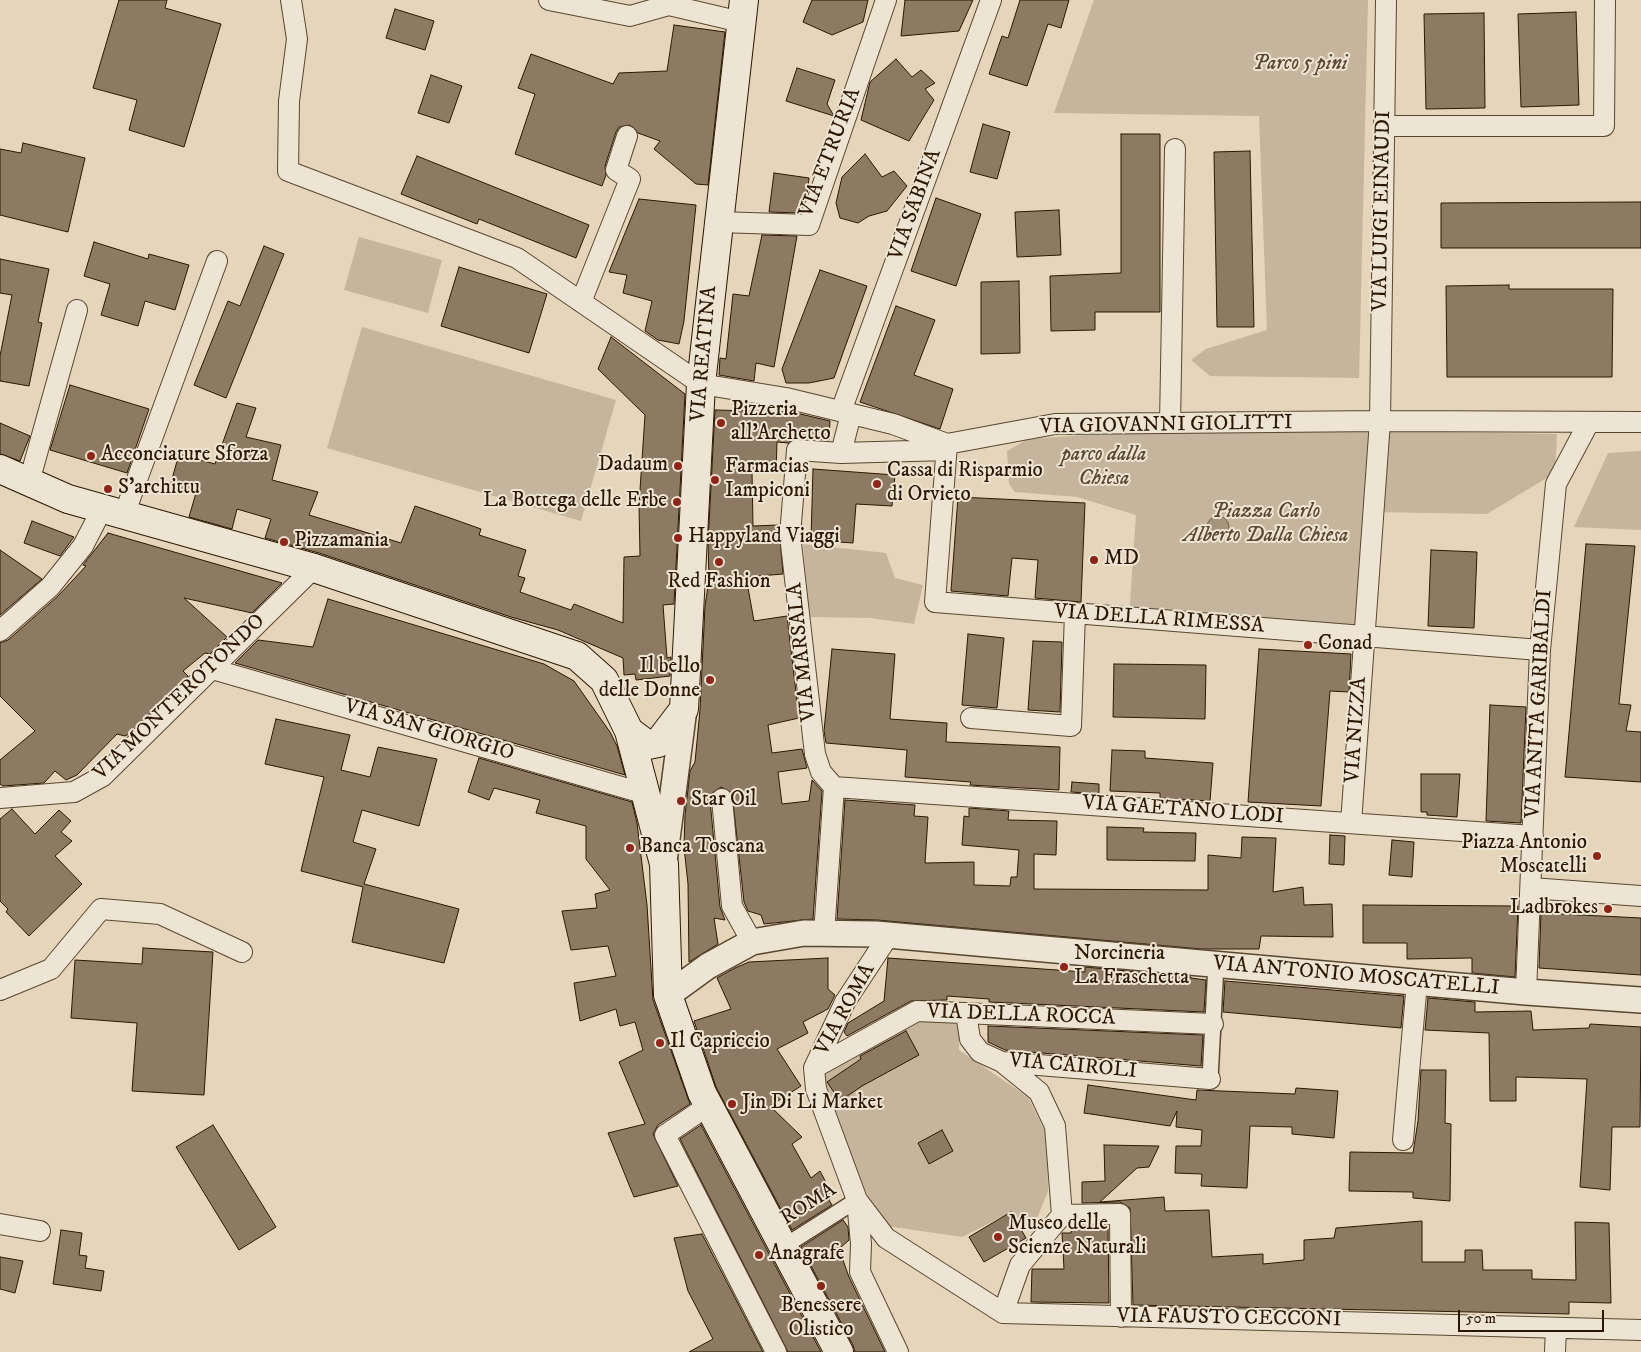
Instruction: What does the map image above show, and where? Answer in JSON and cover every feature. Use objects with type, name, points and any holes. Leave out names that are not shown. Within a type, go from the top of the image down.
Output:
[{"type":"main road","name":"VIA REATINA","points":[[684,709],[701,384],[742,11]]},
{"type":"main road","points":[[0,468],[68,499],[314,568],[577,656],[604,680],[629,730],[664,864],[668,995],[702,1093],[838,1352]]},
{"type":"main road","points":[[629,730],[648,745],[658,743],[684,709]]},
{"type":"street","points":[[291,0],[297,39],[289,101],[288,171],[516,258],[701,384],[786,398],[893,424],[947,447]]},
{"type":"street","points":[[549,0],[630,16],[670,5],[742,11]]},
{"type":"street","name":"VIA ETRURIA","points":[[719,222],[809,226],[886,0]]},
{"type":"street","name":"VIA SABINA","points":[[846,412],[991,0]]},
{"type":"street","name":"VIA LUIGI EINAUDI","points":[[1380,422],[1386,0]]},
{"type":"street","points":[[1384,126],[1604,126],[1605,0]]},
{"type":"street","points":[[581,302],[630,179],[616,170],[627,136]]},
{"type":"street","points":[[1170,423],[1175,149]]},
{"type":"street","points":[[0,632],[50,587],[113,512],[216,261]]},
{"type":"street","points":[[29,482],[78,310]]},
{"type":"street","points":[[841,453],[846,412]]},
{"type":"street","points":[[1364,636],[1380,422]]},
{"type":"street","name":"VIA GIOVANNI GIOLITTI","points":[[841,453],[947,447],[1055,424],[1380,422],[1588,424],[1641,422]]},
{"type":"street","name":"VIA ANITA GARIBALDI","points":[[1526,992],[1540,650],[1556,484],[1588,424]]},
{"type":"street","name":"VIA DELLA RIMESSA","points":[[947,447],[935,602],[1540,650]]},
{"type":"street","name":"VIA MARSALA","points":[[834,787],[821,772],[815,754],[790,535],[797,450],[841,453]]},
{"type":"street","name":"VIA MONTEROTONDO","points":[[0,798],[74,792],[103,776],[314,568]]},
{"type":"street","points":[[971,718],[1071,726],[1076,613]]},
{"type":"street","name":"VIA NIZZA","points":[[1350,823],[1364,636]]},
{"type":"street","name":"VIA SAN GIORGIO","points":[[212,668],[646,794]]},
{"type":"street","points":[[664,864],[684,709]]},
{"type":"street","points":[[824,934],[834,787]]},
{"type":"street","name":"VIA GAETANO LODI","points":[[834,787],[1533,836]]},
{"type":"street","points":[[722,799],[732,906],[752,942]]},
{"type":"street","points":[[1530,888],[1641,896]]},
{"type":"street","points":[[0,990],[51,969],[101,909],[160,914],[242,952]]},
{"type":"street","name":"VIA ANTONIO MOSCATELLI","points":[[668,995],[708,966],[752,942],[804,933],[889,935],[1526,992],[1641,1000]]},
{"type":"street","name":"VIA ROMA","points":[[857,1200],[816,1089],[814,1068],[845,1002],[889,935]]},
{"type":"street","points":[[1210,1079],[1216,964]]},
{"type":"street","points":[[1403,1140],[1417,982]]},
{"type":"street","name":"VIA DELLA ROCCA","points":[[814,1068],[917,1011],[1213,1024]]},
{"type":"street","name":"VIA CAIROLI","points":[[966,1013],[970,1039],[980,1052],[1002,1062],[1210,1079]]},
{"type":"street","points":[[857,1200],[886,1238],[1003,1313],[1020,1265],[1062,1215],[1055,1126],[1039,1092],[1002,1062]]},
{"type":"street","points":[[709,1105],[665,1135],[776,1352]]},
{"type":"street","points":[[857,1200],[861,1244],[860,1272],[898,1352]]},
{"type":"street","name":"ROMA","points":[[783,1247],[857,1200]]},
{"type":"street","points":[[1062,1215],[1120,1214],[1121,1317]]},
{"type":"street","points":[[0,1224],[40,1231]]},
{"type":"street","name":"VIA FAUSTO CECCONI","points":[[1003,1313],[1641,1330]]},
{"type":"street","points":[[1555,1352],[1556,1328]]},
{"type":"green space","name":"Parco 5 pini","points":[[1094,0],[1368,0],[1359,378],[1210,376],[1191,360],[1206,349],[1267,330],[1259,116],[1054,113]]},
{"type":"green space","points":[[359,237],[442,260],[428,313],[344,290]]},
{"type":"green space","points":[[362,327],[616,400],[581,521],[327,448]]},
{"type":"green space","name":"Piazza Carlo Alberto Dalla Chiesa","points":[[1380,421],[1378,453],[1391,431],[1557,434],[1555,473],[1487,514],[1373,512],[1364,637],[1129,617],[1136,515],[1077,497],[1015,492],[1009,484],[1007,451],[1028,439],[1141,431]]},
{"type":"green space","points":[[1641,451],[1641,530],[1574,527],[1608,453]]},
{"type":"green space","points":[[803,544],[886,553],[895,578],[923,585],[914,624],[870,618],[809,617]]},
{"type":"green space","points":[[922,1020],[959,1024],[959,1050],[1028,1097],[1047,1136],[1048,1191],[1034,1226],[1004,1216],[962,1237],[887,1226],[853,1172],[823,1073]]},
{"type":"shaded area","points":[[1218,516],[1226,519],[1229,527],[1226,535],[1218,538],[1210,535],[1207,527],[1210,519]]},
{"type":"building","points":[[119,0],[167,0],[165,8],[221,24],[184,147],[129,130],[137,100],[93,88]]},
{"type":"building","points":[[812,0],[868,0],[863,22],[832,35],[803,22]]},
{"type":"building","points":[[905,0],[973,0],[959,31],[901,36]]},
{"type":"building","points":[[1020,0],[1069,0],[1061,28],[1048,24],[1027,86],[989,74],[1002,36],[1008,38]]},
{"type":"building","points":[[395,9],[434,21],[425,50],[386,38]]},
{"type":"building","points":[[1576,12],[1579,105],[1521,107],[1518,14]]},
{"type":"building","points":[[1484,13],[1485,108],[1426,109],[1424,14]]},
{"type":"building","points":[[674,25],[725,32],[708,185],[696,184],[654,149],[660,141],[638,133],[630,125],[619,127],[616,132],[605,166],[606,175],[602,186],[515,154],[535,94],[518,88],[531,54],[613,84],[619,73],[667,71]]},
{"type":"building","points":[[896,59],[912,77],[921,70],[935,83],[925,89],[934,100],[909,141],[861,120],[870,82]]},
{"type":"building","points":[[797,68],[835,80],[827,104],[834,116],[786,101]]},
{"type":"building","points":[[431,75],[462,86],[449,123],[418,113]]},
{"type":"building","points":[[983,124],[1010,132],[997,179],[970,172]]},
{"type":"building","points":[[1121,134],[1160,134],[1160,312],[1095,312],[1095,330],[1051,331],[1050,276],[1121,273]]},
{"type":"building","points":[[23,143],[85,158],[68,232],[0,215],[0,149],[21,153]]},
{"type":"building","points":[[1250,151],[1254,327],[1217,327],[1214,152]]},
{"type":"building","points":[[865,154],[882,177],[894,171],[907,186],[887,211],[869,216],[858,223],[840,218],[836,203],[842,177]]},
{"type":"building","points":[[417,156],[589,225],[576,258],[479,219],[477,224],[401,194]]},
{"type":"building","points":[[774,173],[809,178],[807,194],[801,213],[769,212]]},
{"type":"building","points":[[936,198],[981,214],[956,286],[911,271]]},
{"type":"building","points":[[639,199],[696,205],[684,321],[679,344],[658,340],[645,331],[652,301],[623,293],[627,275],[609,272]]},
{"type":"building","points":[[1641,202],[1641,248],[1441,248],[1441,203]]},
{"type":"building","points":[[1059,210],[1061,255],[1017,257],[1015,212]]},
{"type":"building","points":[[762,235],[797,236],[774,367],[756,363],[754,381],[719,375],[720,358],[726,359],[733,294],[749,296]]},
{"type":"building","points":[[94,242],[148,259],[149,254],[189,265],[175,310],[145,301],[138,326],[101,315],[110,284],[84,276]]},
{"type":"building","points":[[264,246],[284,254],[226,398],[194,385],[228,301],[240,306]]},
{"type":"building","points":[[0,259],[49,269],[38,322],[42,323],[29,386],[0,381],[0,356],[12,295],[0,293]]},
{"type":"building","points":[[459,267],[547,294],[529,353],[441,326]]},
{"type":"building","points":[[820,270],[867,286],[834,378],[809,383],[786,383],[782,369]]},
{"type":"building","points":[[1019,281],[1020,353],[981,354],[981,282]]},
{"type":"building","points":[[1509,285],[1509,289],[1613,289],[1612,377],[1447,377],[1446,286]]},
{"type":"building","points":[[896,306],[935,320],[914,375],[953,389],[940,429],[860,402]]},
{"type":"building","points":[[611,337],[685,394],[674,604],[663,605],[667,658],[671,657],[670,676],[636,680],[635,674],[624,675],[623,658],[558,630],[511,617],[319,553],[265,538],[271,519],[237,509],[232,529],[189,517],[196,493],[170,486],[179,454],[215,464],[237,403],[256,408],[246,437],[281,445],[272,480],[318,492],[309,515],[401,543],[415,506],[453,519],[481,529],[479,535],[526,550],[518,576],[525,578],[520,592],[571,610],[574,604],[623,623],[624,557],[640,556],[639,505],[645,415],[598,369]]},
{"type":"building","points":[[70,385],[149,409],[127,473],[50,450]]},
{"type":"building","points":[[715,410],[792,412],[830,421],[829,440],[798,438],[788,443],[777,442],[776,472],[752,471],[753,526],[779,525],[783,574],[746,577],[754,621],[787,616],[799,718],[768,725],[772,753],[802,749],[807,768],[778,772],[782,804],[809,801],[812,780],[822,791],[813,919],[764,924],[761,915],[748,911],[744,902],[732,793],[721,787],[711,794],[720,907],[725,920],[714,918],[718,944],[689,962],[688,884],[684,847],[685,815],[690,771],[695,762],[700,710],[705,606],[709,579],[708,543]]},
{"type":"building","points":[[0,423],[30,436],[20,461],[0,454]]},
{"type":"building","points":[[813,469],[895,475],[892,506],[856,504],[853,543],[811,540]]},
{"type":"building","points":[[958,497],[1085,503],[1081,602],[1035,598],[1038,560],[1012,558],[1008,596],[951,591]]},
{"type":"building","points":[[32,521],[74,537],[60,556],[24,543]]},
{"type":"building","points":[[108,533],[282,583],[252,613],[184,598],[227,637],[210,654],[205,653],[183,671],[188,676],[129,734],[125,736],[117,734],[77,775],[66,780],[55,771],[44,783],[3,786],[0,784],[0,760],[35,731],[0,696],[0,643],[8,640],[58,596],[86,566],[83,565]]},
{"type":"building","points":[[1586,544],[1635,546],[1619,704],[1631,705],[1626,731],[1641,732],[1641,782],[1565,777]]},
{"type":"building","points":[[0,550],[42,579],[0,615]]},
{"type":"building","points":[[1431,550],[1477,552],[1474,628],[1428,626]]},
{"type":"building","points":[[328,599],[544,664],[574,681],[610,732],[617,746],[625,775],[235,663],[258,640],[313,647]]},
{"type":"building","points":[[968,634],[1004,638],[997,708],[962,705]]},
{"type":"building","points":[[1033,641],[1062,642],[1060,712],[1028,710]]},
{"type":"building","points":[[832,649],[895,654],[890,719],[947,723],[946,742],[1060,747],[1059,790],[970,785],[971,782],[905,777],[907,750],[826,743],[824,731]]},
{"type":"building","points":[[1259,649],[1351,654],[1349,692],[1330,691],[1321,806],[1248,802]]},
{"type":"building","points":[[1114,664],[1206,665],[1205,719],[1113,717]]},
{"type":"building","points":[[1490,705],[1526,707],[1521,823],[1486,821]]},
{"type":"building","points":[[276,719],[350,735],[341,770],[370,777],[378,747],[437,759],[419,826],[362,810],[353,842],[376,849],[364,884],[459,909],[444,963],[352,942],[363,887],[301,871],[324,777],[265,764]]},
{"type":"building","points":[[1112,750],[1145,751],[1145,758],[1213,763],[1210,801],[1160,798],[1160,793],[1110,791]]},
{"type":"building","points":[[479,758],[632,802],[637,823],[647,905],[653,1000],[690,1104],[658,1125],[653,1134],[678,1186],[634,1197],[608,1133],[645,1124],[619,1062],[643,1050],[635,1022],[620,1026],[616,1009],[580,1021],[574,983],[616,976],[608,946],[571,950],[562,911],[597,908],[595,894],[610,890],[586,859],[586,826],[536,813],[540,800],[494,788],[489,800],[468,792]]},
{"type":"building","points":[[1421,774],[1460,774],[1457,817],[1427,815],[1427,812],[1421,812]]},
{"type":"building","points":[[1072,782],[1099,784],[1099,794],[1071,792]]},
{"type":"building","points":[[845,800],[915,805],[914,816],[928,817],[925,863],[974,862],[974,885],[1010,886],[1011,877],[1017,877],[1019,850],[962,845],[964,816],[969,817],[969,808],[1009,811],[1008,820],[1057,821],[1056,855],[1034,854],[1034,889],[1208,890],[1208,855],[1241,858],[1242,837],[1276,838],[1273,892],[1303,887],[1304,905],[1332,904],[1333,937],[1261,936],[1259,949],[1201,949],[877,920],[837,919]]},
{"type":"building","points":[[12,809],[35,834],[59,810],[71,821],[61,832],[72,841],[55,856],[82,884],[29,936],[6,912],[8,909],[0,901],[0,819]]},
{"type":"building","points":[[1107,827],[1144,828],[1143,832],[1196,833],[1195,861],[1107,860]]},
{"type":"building","points":[[1330,835],[1345,836],[1344,865],[1329,864]]},
{"type":"building","points":[[1392,840],[1414,842],[1412,877],[1389,875]]},
{"type":"building","points":[[1363,905],[1518,906],[1515,977],[1472,973],[1472,958],[1407,959],[1407,943],[1363,943]]},
{"type":"building","points":[[1541,913],[1641,918],[1641,975],[1539,968]]},
{"type":"building","points":[[143,948],[213,952],[204,1095],[132,1091],[137,1023],[71,1018],[75,960],[142,964]]},
{"type":"building","points":[[828,958],[828,989],[835,995],[828,1009],[803,1022],[808,1033],[777,1049],[801,1086],[770,1106],[802,1137],[792,1144],[811,1178],[820,1171],[833,1196],[829,1200],[832,1205],[792,1230],[716,1087],[694,1021],[731,1009],[717,978],[735,968],[749,962]]},
{"type":"building","points":[[888,958],[1085,972],[1085,967],[1191,977],[1206,980],[1204,1012],[989,1002],[989,999],[947,996],[947,1000],[911,1001],[847,1036],[844,1032],[848,1023],[884,1001]]},
{"type":"building","points":[[1225,981],[1404,996],[1401,1028],[1223,1012]]},
{"type":"building","points":[[1428,998],[1475,1002],[1475,1012],[1531,1011],[1533,1030],[1589,1028],[1590,1024],[1641,1027],[1640,1127],[1612,1127],[1610,1190],[1580,1187],[1587,1079],[1516,1077],[1516,1101],[1490,1101],[1489,1033],[1425,1030]]},
{"type":"building","points":[[988,1026],[1203,1035],[1201,1066],[1005,1050],[988,1042]]},
{"type":"building","points":[[906,1031],[919,1055],[862,1086],[840,1101],[827,1082],[861,1059],[860,1056]]},
{"type":"building","points":[[1421,1070],[1446,1070],[1445,1123],[1451,1124],[1450,1201],[1413,1198],[1413,1192],[1349,1191],[1350,1152],[1413,1153],[1418,1121]]},
{"type":"building","points":[[1088,1085],[1196,1100],[1197,1090],[1295,1094],[1296,1088],[1338,1091],[1334,1138],[1292,1134],[1292,1127],[1250,1126],[1247,1188],[1201,1186],[1202,1174],[1175,1173],[1176,1146],[1201,1146],[1202,1130],[1176,1127],[1177,1111],[1170,1126],[1084,1113]]},
{"type":"building","points":[[213,1125],[276,1227],[239,1250],[176,1147]]},
{"type":"building","points":[[701,1125],[821,1352],[788,1352],[680,1139]]},
{"type":"building","points":[[942,1130],[953,1151],[929,1164],[918,1143]]},
{"type":"building","points":[[1104,1145],[1159,1146],[1149,1167],[1137,1168],[1100,1202],[1164,1197],[1165,1211],[1209,1210],[1212,1257],[1263,1254],[1263,1264],[1304,1260],[1304,1240],[1334,1238],[1336,1228],[1422,1221],[1422,1262],[1465,1262],[1465,1250],[1482,1250],[1483,1270],[1532,1270],[1532,1279],[1576,1280],[1575,1222],[1609,1223],[1611,1303],[1569,1302],[1569,1314],[1133,1305],[1130,1208],[1120,1202],[1082,1203],[1082,1182],[1105,1181]]},
{"type":"building","name":"Museo delle Scienze Naturali","points":[[1011,1212],[1026,1238],[984,1262],[969,1237]]},
{"type":"building","points":[[843,1220],[848,1227],[849,1240],[839,1249],[849,1277],[885,1352],[855,1352],[801,1247]]},
{"type":"building","points":[[1108,1226],[1109,1303],[1031,1302],[1032,1269],[1064,1269],[1062,1233],[1071,1233],[1072,1227]]},
{"type":"building","points":[[61,1230],[82,1233],[79,1255],[87,1256],[85,1268],[104,1271],[101,1291],[53,1284]]},
{"type":"building","points":[[702,1234],[763,1352],[689,1352],[713,1339],[688,1291],[674,1238]]},
{"type":"building","points":[[0,1257],[23,1261],[15,1293],[0,1289]]},
{"type":"place","name":"Pizzeria all'Archetto","points":[[721,423]]},
{"type":"place","name":"Acconciature Sforza","points":[[91,456]]},
{"type":"place","name":"Dadaum","points":[[678,466]]},
{"type":"place","name":"Farmacias Iampiconi","points":[[715,480]]},
{"type":"place","name":"Cassa di Risparmio di Orvieto","points":[[877,484]]},
{"type":"place","name":"S'archittu","points":[[108,489]]},
{"type":"place","name":"La Bottega delle Erbe","points":[[677,502]]},
{"type":"place","name":"Happyland Viaggi","points":[[678,538]]},
{"type":"place","name":"Pizzamania","points":[[284,542]]},
{"type":"place","name":"MD","points":[[1094,560]]},
{"type":"place","name":"Red Fashion","points":[[719,562]]},
{"type":"place","name":"Conad","points":[[1308,645]]},
{"type":"place","name":"Il bello delle Donne","points":[[710,680]]},
{"type":"place","name":"Star Oil","points":[[681,801]]},
{"type":"place","name":"Banca Toscana","points":[[630,848]]},
{"type":"place","name":"Piazza Antonio Moscatelli","points":[[1597,856]]},
{"type":"place","name":"Ladbrokes","points":[[1608,909]]},
{"type":"place","name":"Norcineria La Fraschetta","points":[[1064,967]]},
{"type":"place","name":"Il Capriccio","points":[[660,1043]]},
{"type":"place","name":"Jin Di Li Market","points":[[732,1104]]},
{"type":"place","name":"Museo delle Scienze Naturali","points":[[998,1237]]},
{"type":"place","name":"Anagrafe","points":[[759,1255]]},
{"type":"place","name":"Benessere Olistico","points":[[821,1286]]},
{"type":"park label","name":"parco dalla Chiesa","points":[[1104,468]]}]
